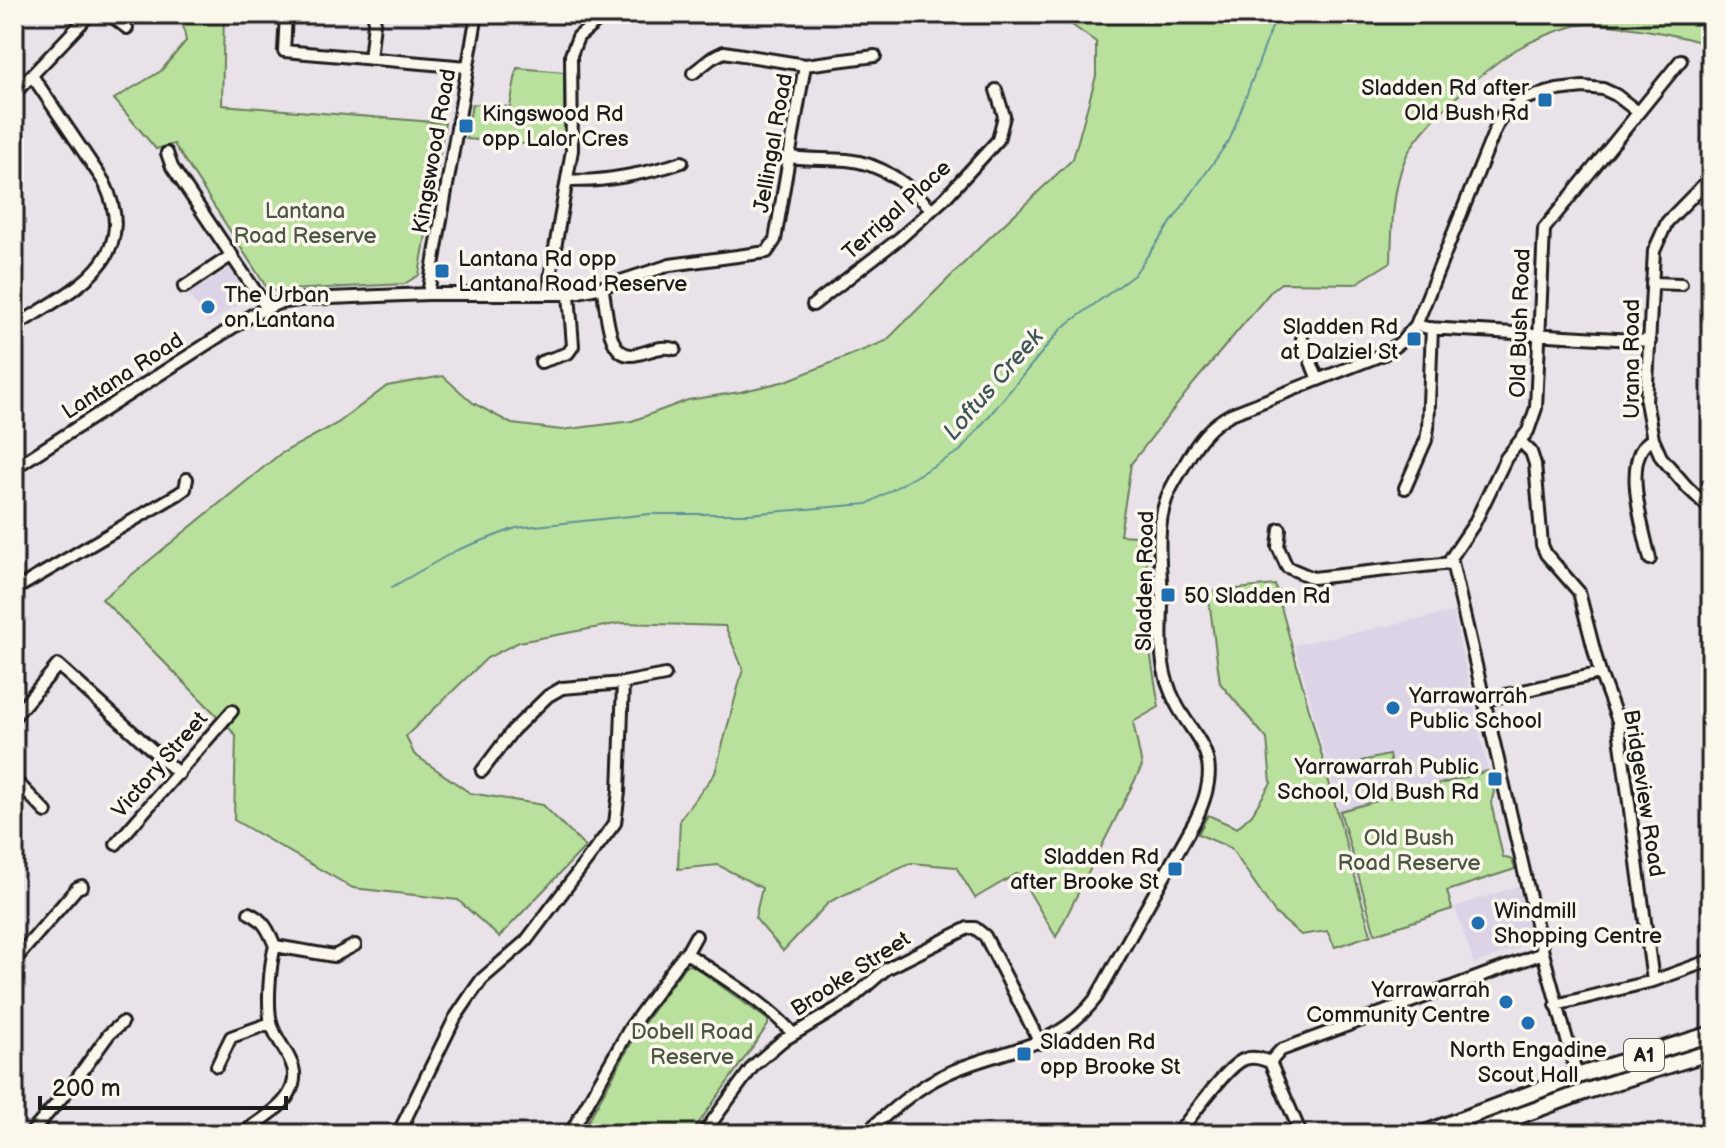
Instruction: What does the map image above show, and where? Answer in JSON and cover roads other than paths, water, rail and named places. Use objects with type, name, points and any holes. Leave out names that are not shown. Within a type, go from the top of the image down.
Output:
[{"type":"highway","name":"A1","points":[[1422,1134],[1577,1076],[1711,1034]]},
{"type":"highway","points":[[1550,1104],[1577,1076],[1593,1080],[1682,1051],[1709,1052]]},
{"type":"highway","name":"A1","points":[[1470,1134],[1550,1104],[1709,1052]]},
{"type":"street","points":[[14,94],[90,14]]},
{"type":"street","points":[[109,14],[127,28]]},
{"type":"street","points":[[286,14],[284,51],[467,67]]},
{"type":"street","points":[[370,59],[375,14]]},
{"type":"street","name":"Kingswood Road","points":[[428,294],[477,14]]},
{"type":"street","points":[[549,294],[573,136],[571,55],[578,37],[606,14]]},
{"type":"street","points":[[693,73],[724,52],[805,65]]},
{"type":"street","name":"Jellingal Road","points":[[771,249],[805,65],[875,56]]},
{"type":"street","name":"Old Bush Road","points":[[1451,563],[1452,554],[1474,524],[1506,458],[1533,421],[1544,229],[1681,60]]},
{"type":"street","points":[[14,327],[89,279],[99,269],[114,240],[115,212],[104,182],[33,77]]},
{"type":"street","name":"Sladden Road","points":[[864,1134],[915,1092],[942,1076],[1040,1043],[1071,1024],[1096,998],[1196,819],[1208,788],[1209,773],[1202,742],[1172,694],[1163,663],[1161,542],[1166,501],[1195,446],[1213,423],[1391,350],[1416,325],[1484,154],[1498,123],[1511,107],[1536,94],[1594,87],[1616,95],[1638,112]]},
{"type":"street","name":"Terrigal Place","points":[[813,305],[931,210],[998,140],[1004,116],[996,90]]},
{"type":"street","points":[[167,153],[172,167],[266,307]]},
{"type":"street","points":[[790,157],[849,160],[874,167],[913,191],[931,210]]},
{"type":"street","points":[[567,180],[651,171],[682,162]]},
{"type":"street","name":"Urana Road","points":[[1711,177],[1679,207],[1661,231],[1654,251],[1646,402],[1653,439],[1669,468],[1711,510]]},
{"type":"street","name":"Lantana Road","points":[[14,468],[266,307],[306,299],[428,294],[569,294],[670,265],[761,254],[771,249]]},
{"type":"street","points":[[184,287],[232,255]]},
{"type":"street","name":"Urana Road","points":[[1652,283],[1681,284]]},
{"type":"street","points":[[602,287],[618,352],[629,356],[665,347],[675,349]]},
{"type":"street","points":[[541,362],[571,350],[573,336],[569,294]]},
{"type":"street","points":[[1416,325],[1650,341]]},
{"type":"street","points":[[1405,488],[1426,440],[1432,328]]},
{"type":"street","points":[[1302,339],[1318,380]]},
{"type":"street","points":[[1650,559],[1636,485],[1640,451],[1645,442],[1653,439]]},
{"type":"street","name":"Bridgeview Road","points":[[1520,441],[1531,452],[1535,464],[1542,545],[1546,554],[1579,592],[1600,673],[1618,721],[1653,981]]},
{"type":"street","points":[[14,590],[178,494],[185,489],[187,479]]},
{"type":"street","points":[[1280,529],[1278,547],[1287,567],[1313,578],[1451,563],[1543,953],[1577,1076]]},
{"type":"street","points":[[14,717],[58,665],[179,774]]},
{"type":"street","points":[[1485,700],[1600,673]]},
{"type":"street","points":[[482,771],[513,730],[548,696],[562,688],[623,683],[665,675]]},
{"type":"street","points":[[398,1134],[455,1018],[472,993],[482,979],[526,941],[615,823],[623,683]]},
{"type":"street","name":"Victory Street","points":[[116,844],[232,711]]},
{"type":"street","points":[[14,779],[46,812]]},
{"type":"street","points":[[14,961],[82,886]]},
{"type":"street","points":[[242,1134],[287,1098],[294,1068],[271,1023],[269,965],[275,946],[268,928],[249,913]]},
{"type":"street","name":"Brooke Street","points":[[703,1134],[754,1065],[793,1034],[848,1002],[886,969],[968,928],[975,928],[985,936],[1040,1043]]},
{"type":"street","points":[[570,1134],[630,1028],[696,936]]},
{"type":"street","points":[[275,946],[334,956],[355,945]]},
{"type":"street","points":[[1270,1062],[1281,1050],[1543,953]]},
{"type":"street","points":[[686,954],[754,1001],[793,1034]]},
{"type":"street","points":[[1556,1005],[1653,981],[1711,960]]},
{"type":"street","points":[[30,1134],[70,1088],[109,1034],[122,1023]]},
{"type":"street","points":[[217,1066],[231,1037],[271,1023]]},
{"type":"street","points":[[1177,1134],[1237,1063],[1250,1058],[1270,1062]]},
{"type":"street","points":[[1270,1062],[1301,1134]]},
{"type":"waterway","name":"Loftus Creek","points":[[392,587],[457,550],[516,528],[650,514],[748,514],[867,504],[960,451],[1062,328],[1134,275],[1230,139],[1277,14]]},
{"type":"place","name":"Sladden Rd after Old Bush Rd","points":[[1545,100]]},
{"type":"place","name":"Kingswood Rd opp Lalor Cres","points":[[466,126]]},
{"type":"place","name":"Lantana Rd opp Lantana Road Reserve","points":[[442,271]]},
{"type":"place","name":"The Urban on Lantana","points":[[208,307]]},
{"type":"place","name":"Sladden Rd at Dalziel St","points":[[1414,339]]},
{"type":"place","name":"50 Sladden Rd","points":[[1168,595]]},
{"type":"place","name":"Yarrawarrah Public School","points":[[1393,708]]},
{"type":"place","name":"Yarrawarrah Public School, Old Bush Rd","points":[[1495,779]]},
{"type":"place","name":"Sladden Rd after Brooke St","points":[[1175,869]]},
{"type":"place","name":"Windmill Shopping Centre","points":[[1478,923]]},
{"type":"place","name":"Yarrawarrah Community Centre","points":[[1506,1002]]},
{"type":"place","name":"North Engadine Scout Hall","points":[[1528,1023]]},
{"type":"place","name":"Sladden Rd opp Brooke St","points":[[1024,1054]]},
{"type":"park label","name":"Lantana Road Reserve","points":[[305,222]]},
{"type":"park label","name":"Old Bush Road Reserve","points":[[1409,850]]},
{"type":"park label","name":"Dobell Road Reserve","points":[[692,1044]]}]
